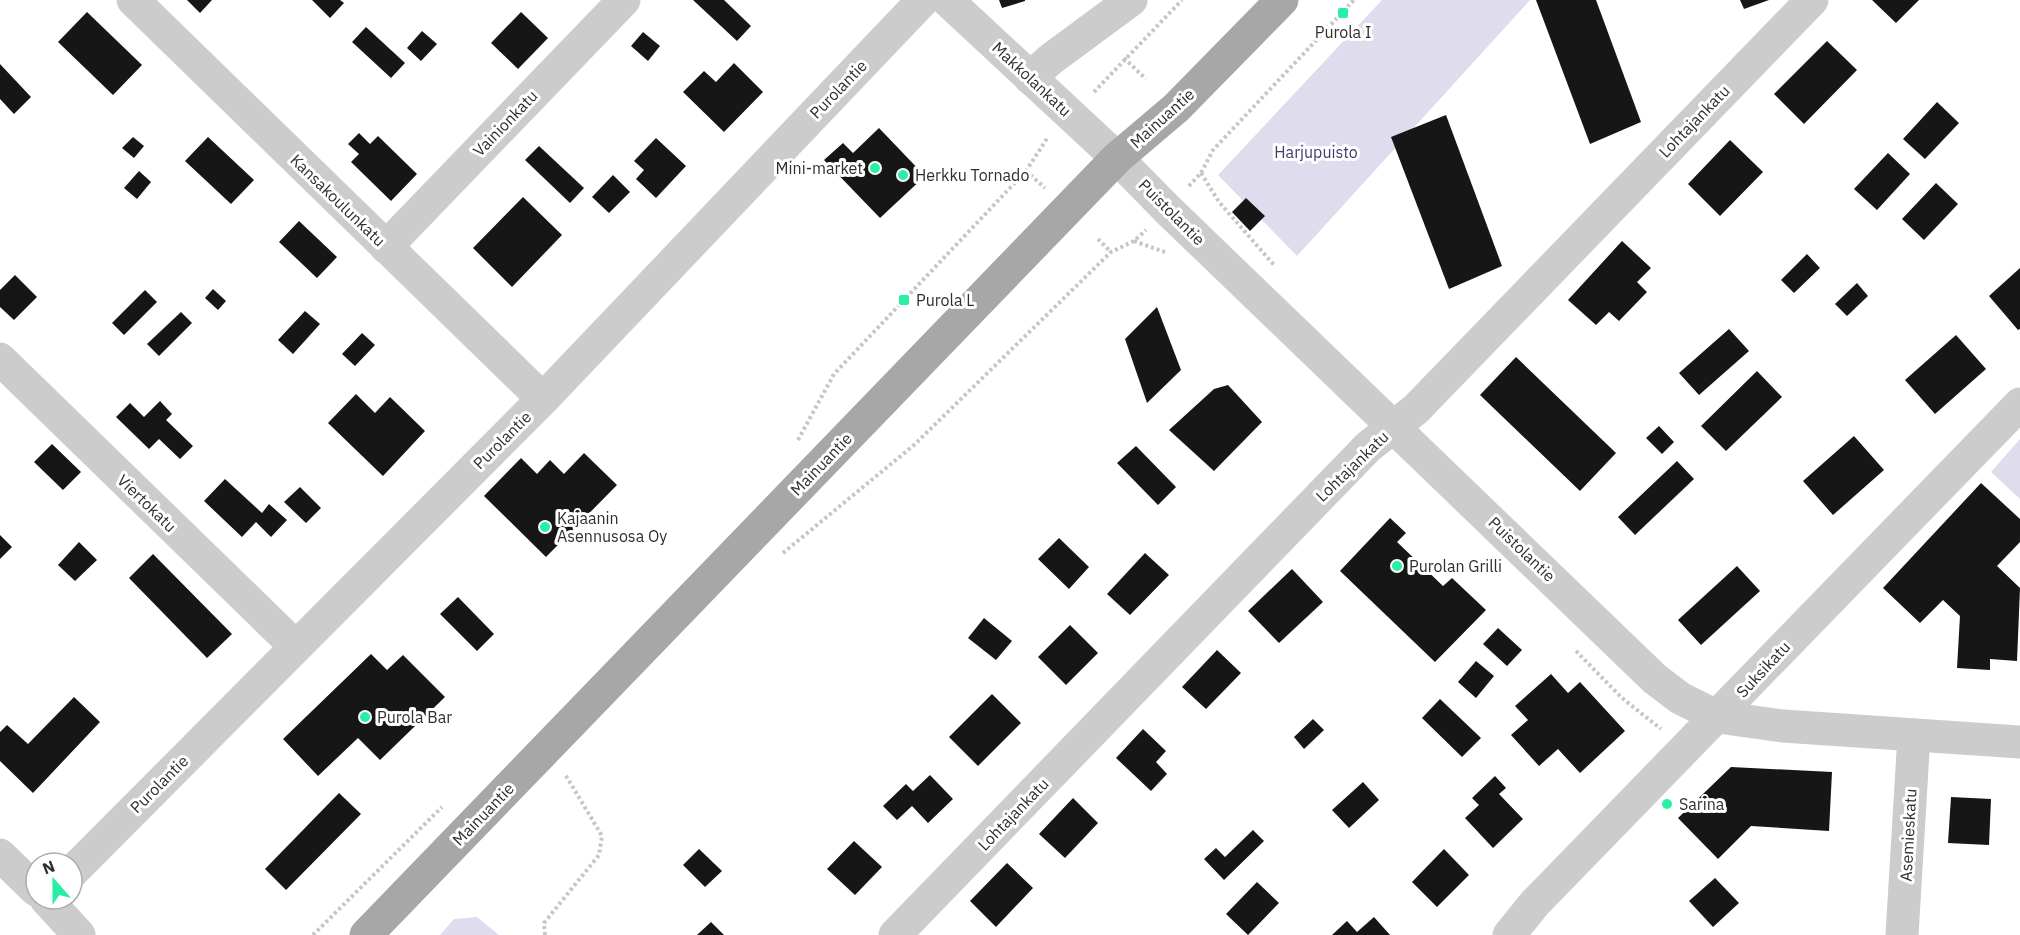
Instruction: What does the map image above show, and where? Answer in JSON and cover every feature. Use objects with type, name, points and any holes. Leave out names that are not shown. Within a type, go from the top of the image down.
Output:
[{"type":"main road","name":"Mainuantie","points":[[366,935],[1117,158],[1176,108],[1282,0]]},
{"type":"street","name":"Kansakoulunkatu","points":[[133,0],[543,399]]},
{"type":"street","name":"Vainionkatu","points":[[386,247],[624,0]]},
{"type":"street","name":"Purolantie","points":[[84,860],[543,399],[923,0]]},
{"type":"street","name":"Makkolankatu","points":[[947,0],[1117,158]]},
{"type":"street","points":[[1030,78],[1051,59],[1131,0]]},
{"type":"street","name":"Lohtajankatu","points":[[895,935],[1368,447],[1416,409],[1812,0]]},
{"type":"street","name":"Puistolantie","points":[[1117,158],[1167,209],[1655,679],[1680,698],[1718,717],[1783,726],[2020,742]]},
{"type":"street","name":"Viertokatu","points":[[0,359],[295,646]]},
{"type":"street","name":"Suksikatu","points":[[1509,935],[1536,903],[2020,404]]},
{"type":"street","name":"Asemieskatu","points":[[1902,935],[1914,735]]},
{"type":"street","points":[[0,855],[24,878]]},
{"type":"street","points":[[56,911],[79,935]]},
{"type":"path","points":[[1092,94],[1182,0]]},
{"type":"path","points":[[1202,173],[1213,150],[1354,0]]},
{"type":"path","points":[[1124,58],[1146,79]]},
{"type":"path","points":[[795,444],[834,374],[1026,171],[1048,136]]},
{"type":"path","points":[[1026,171],[1046,188]]},
{"type":"path","points":[[1098,239],[1111,252]]},
{"type":"path","points":[[781,555],[914,445],[1111,252],[1134,241]]},
{"type":"path","points":[[545,935],[544,923],[599,855],[602,836],[563,772],[555,780]]},
{"type":"path","points":[[313,935],[447,801]]},
{"type":"green space","name":"Harjupuisto","points":[[1382,0],[1530,0],[1297,256],[1218,175]]},
{"type":"green space","points":[[2020,439],[2020,499],[1991,472]]},
{"type":"green space","points":[[477,917],[499,935],[440,935],[454,919]]},
{"type":"building","points":[[187,0],[212,0],[200,13]]},
{"type":"building","points":[[312,0],[340,0],[344,3],[330,18]]},
{"type":"building","points":[[693,0],[724,0],[751,26],[737,41]]},
{"type":"building","points":[[999,0],[1025,0],[1025,1],[1002,8]]},
{"type":"building","points":[[1536,0],[1596,0],[1641,122],[1590,144]]},
{"type":"building","points":[[1740,0],[1769,0],[1744,9]]},
{"type":"building","points":[[1872,0],[1919,0],[1896,23]]},
{"type":"building","points":[[87,12],[142,65],[113,95],[58,42]]},
{"type":"building","points":[[521,12],[548,38],[518,69],[491,43]]},
{"type":"building","points":[[366,27],[405,63],[391,78],[352,42]]},
{"type":"building","points":[[422,31],[437,44],[421,61],[407,48]]},
{"type":"building","points":[[643,32],[660,46],[648,61],[631,46]]},
{"type":"building","points":[[1827,41],[1857,70],[1804,124],[1774,94]]},
{"type":"building","points":[[734,63],[763,92],[724,132],[683,92],[704,71],[716,82]]},
{"type":"building","points":[[0,64],[31,97],[14,114],[0,99]]},
{"type":"building","points":[[1937,102],[1959,123],[1925,159],[1903,139]]},
{"type":"building","points":[[1446,115],[1502,266],[1449,289],[1391,137]]},
{"type":"building","name":"Mini-market","points":[[879,128],[925,176],[880,218],[824,160],[843,143],[853,153]]},
{"type":"building","points":[[359,133],[370,144],[378,136],[417,174],[391,201],[351,162],[359,154],[348,144]]},
{"type":"building","points":[[133,137],[144,146],[134,158],[122,148]]},
{"type":"building","points":[[208,137],[254,180],[231,204],[185,161]]},
{"type":"building","points":[[656,138],[686,166],[656,198],[636,179],[644,170],[634,161]]},
{"type":"building","points":[[1730,140],[1763,172],[1720,216],[1688,184]]},
{"type":"building","points":[[539,146],[584,188],[570,203],[525,160]]},
{"type":"building","points":[[1888,153],[1910,174],[1877,210],[1854,189]]},
{"type":"building","points":[[139,171],[151,182],[137,199],[124,188]]},
{"type":"building","points":[[613,175],[630,192],[609,213],[592,197]]},
{"type":"building","points":[[1936,183],[1958,204],[1924,240],[1902,219]]},
{"type":"building","points":[[523,197],[562,235],[512,287],[473,248]]},
{"type":"building","points":[[1246,198],[1265,216],[1250,231],[1232,212]]},
{"type":"building","points":[[299,221],[337,257],[317,278],[279,242]]},
{"type":"building","points":[[1622,241],[1651,268],[1637,282],[1647,292],[1619,321],[1609,312],[1596,325],[1568,300]]},
{"type":"building","points":[[1807,254],[1820,268],[1794,293],[1781,280]]},
{"type":"building","points":[[2020,268],[2020,329],[2018,330],[1989,296]]},
{"type":"building","points":[[15,275],[37,297],[14,320],[0,307],[0,290]]},
{"type":"building","points":[[1857,283],[1868,296],[1847,316],[1835,304]]},
{"type":"building","points":[[213,289],[226,301],[218,310],[205,298]]},
{"type":"building","points":[[145,290],[157,302],[124,335],[112,323]]},
{"type":"building","points":[[1157,307],[1181,370],[1147,403],[1125,339]]},
{"type":"building","points":[[305,311],[320,324],[293,354],[278,340]]},
{"type":"building","points":[[181,312],[192,323],[159,356],[147,344]]},
{"type":"building","points":[[1729,329],[1749,351],[1699,395],[1679,373]]},
{"type":"building","points":[[362,333],[375,345],[355,366],[342,354]]},
{"type":"building","points":[[1956,335],[1986,369],[1935,414],[1905,380]]},
{"type":"building","points":[[1516,357],[1616,453],[1580,491],[1480,395]]},
{"type":"building","points":[[1757,371],[1782,397],[1726,451],[1701,426]]},
{"type":"building","points":[[1228,385],[1262,422],[1214,471],[1169,430],[1214,389]]},
{"type":"building","points":[[356,394],[375,413],[390,397],[425,431],[383,476],[328,423]]},
{"type":"building","points":[[160,401],[172,414],[166,420],[193,446],[180,459],[159,439],[149,449],[116,417],[130,403],[144,417]]},
{"type":"building","points":[[1659,426],[1674,442],[1662,454],[1646,438]]},
{"type":"building","points":[[1854,436],[1884,470],[1833,515],[1803,481]]},
{"type":"building","points":[[52,444],[81,472],[63,490],[34,462]]},
{"type":"building","points":[[1136,446],[1176,487],[1158,505],[1117,463]]},
{"type":"building","name":"Kajaanin Asennusosa Oy","points":[[584,453],[617,485],[546,557],[484,496],[521,458],[537,474],[550,460],[564,474]]},
{"type":"building","points":[[1677,461],[1694,479],[1635,535],[1618,517]]},
{"type":"building","points":[[225,479],[262,513],[269,504],[287,520],[271,537],[256,522],[242,537],[204,501]]},
{"type":"building","points":[[1981,483],[2020,519],[2020,542],[1997,566],[2020,588],[2017,661],[1990,659],[1990,670],[1957,668],[1960,616],[1943,600],[1920,623],[1883,588]]},
{"type":"building","points":[[300,487],[321,508],[306,523],[284,502]]},
{"type":"building","points":[[1390,518],[1406,533],[1397,542],[1443,586],[1452,578],[1486,610],[1435,662],[1340,571]]},
{"type":"building","points":[[0,535],[12,547],[0,559]]},
{"type":"building","points":[[1059,538],[1089,567],[1069,589],[1038,559]]},
{"type":"building","points":[[79,542],[97,560],[75,581],[58,565]]},
{"type":"building","points":[[1145,553],[1169,575],[1130,615],[1107,594]]},
{"type":"building","points":[[153,554],[232,634],[207,658],[129,578]]},
{"type":"building","points":[[1737,566],[1760,591],[1701,645],[1678,620]]},
{"type":"building","points":[[1292,569],[1323,602],[1279,643],[1248,611]]},
{"type":"building","points":[[458,597],[494,634],[477,651],[440,614]]},
{"type":"building","points":[[984,618],[1012,641],[996,660],[968,638]]},
{"type":"building","points":[[1070,625],[1098,653],[1066,685],[1038,657]]},
{"type":"building","points":[[1498,628],[1522,650],[1507,666],[1483,644]]},
{"type":"building","points":[[1217,650],[1241,673],[1206,709],[1182,687]]},
{"type":"building","name":"Purola Bar","points":[[371,654],[387,670],[403,655],[445,697],[380,760],[358,738],[318,776],[283,739]]},
{"type":"building","points":[[1476,661],[1494,676],[1476,698],[1458,682]]},
{"type":"building","points":[[1551,674],[1568,693],[1580,682],[1625,731],[1580,773],[1558,749],[1539,766],[1511,735],[1528,720],[1515,706]]},
{"type":"building","points":[[992,694],[1021,723],[978,766],[949,737]]},
{"type":"building","points":[[74,697],[100,722],[33,793],[0,761],[0,732],[7,725],[28,744]]},
{"type":"building","points":[[1440,699],[1481,738],[1462,757],[1422,718]]},
{"type":"building","points":[[1313,719],[1324,730],[1304,749],[1294,737]]},
{"type":"building","points":[[1143,729],[1166,751],[1156,762],[1167,774],[1151,791],[1116,758]]},
{"type":"building","points":[[1731,767],[1832,772],[1829,831],[1751,826],[1718,859],[1678,818]]},
{"type":"building","points":[[930,775],[953,799],[928,823],[912,806],[897,820],[883,806],[906,784],[913,791]]},
{"type":"building","points":[[1495,776],[1506,788],[1499,794],[1523,819],[1493,848],[1465,818],[1479,805],[1472,798]]},
{"type":"building","points":[[1363,782],[1379,800],[1349,828],[1332,810]]},
{"type":"building","points":[[339,793],[361,814],[286,890],[265,869]]},
{"type":"building","points":[[1951,797],[1991,799],[1989,845],[1948,843]]},
{"type":"building","points":[[1073,798],[1098,823],[1065,858],[1039,834]]},
{"type":"building","points":[[1253,830],[1264,841],[1224,880],[1204,859],[1216,848],[1225,857]]},
{"type":"building","points":[[854,841],[882,867],[855,895],[827,869]]},
{"type":"building","points":[[699,849],[722,871],[705,887],[683,865]]},
{"type":"building","points":[[1444,849],[1469,875],[1437,907],[1412,882]]},
{"type":"building","points":[[1007,863],[1033,888],[996,927],[970,901]]},
{"type":"building","points":[[1715,878],[1739,903],[1713,927],[1689,901]]},
{"type":"building","points":[[1257,882],[1279,903],[1248,935],[1226,914]]},
{"type":"building","points":[[1374,917],[1390,935],[1332,935],[1347,921],[1357,932]]},
{"type":"building","points":[[711,922],[724,935],[697,935]]},
{"type":"place","name":"Purola I","points":[[1343,13]]},
{"type":"place","name":"Mini-market","points":[[875,168]]},
{"type":"place","name":"Herkku Tornado","points":[[903,175]]},
{"type":"place","name":"Purola L","points":[[904,300]]},
{"type":"place","name":"Kajaanin Asennusosa Oy","points":[[545,527]]},
{"type":"place","name":"Purolan Grilli","points":[[1397,566]]},
{"type":"place","name":"Purola Bar","points":[[365,717]]},
{"type":"place","name":"Sarina","points":[[1667,804]]}]
